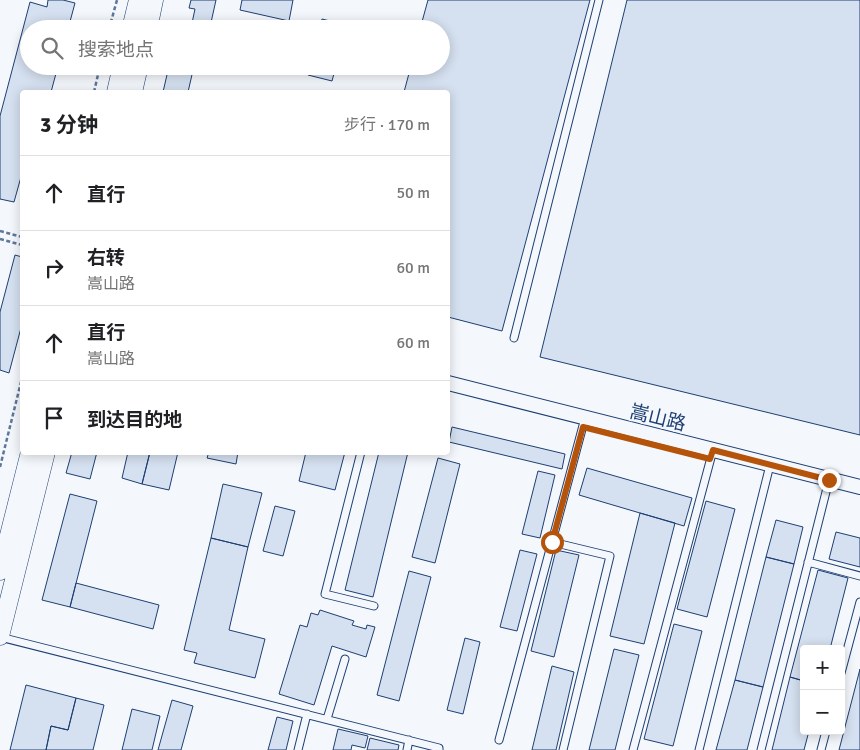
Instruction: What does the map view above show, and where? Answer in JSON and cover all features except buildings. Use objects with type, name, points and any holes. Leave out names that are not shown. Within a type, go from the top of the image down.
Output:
[{"type":"street","points":[[133,20],[138,0]]},
{"type":"street","points":[[150,20],[154,0]]},
{"type":"street","points":[[116,90],[120,75]]},
{"type":"street","points":[[133,90],[137,75]]},
{"type":"street","name":"嵩山路","points":[[450,384],[584,422],[711,455],[828,484],[860,488]]},
{"type":"street","name":"嵩山路","points":[[450,393],[584,422]]},
{"type":"street","points":[[0,571],[29,455]]},
{"type":"street","points":[[0,637],[45,455]]},
{"type":"street","name":"嵩山路","points":[[828,484],[860,497]]},
{"type":"lane","points":[[514,338],[600,0]]},
{"type":"lane","points":[[499,740],[584,422]]},
{"type":"lane","points":[[360,455],[325,594],[374,606]]},
{"type":"lane","points":[[633,750],[711,455]]},
{"type":"lane","points":[[699,750],[769,469]]},
{"type":"lane","points":[[760,750],[828,484]]},
{"type":"lane","points":[[552,542],[610,556],[563,750]]},
{"type":"lane","points":[[808,562],[860,576]]},
{"type":"lane","points":[[845,658],[860,602]]},
{"type":"lane","points":[[0,637],[409,740],[439,748],[439,750]]},
{"type":"lane","points":[[327,719],[345,659]]},
{"type":"lane","points":[[298,750],[307,714]]},
{"type":"lane","points":[[821,750],[825,735]]},
{"type":"lane","points":[[407,750],[409,740]]},
{"type":"path","points":[[111,20],[116,0]]},
{"type":"path","points":[[94,90],[98,75]]},
{"type":"path","points":[[0,231],[20,236]]},
{"type":"path","points":[[0,239],[20,244]]},
{"type":"path","points":[[0,467],[20,386]]},
{"type":"route","points":[[552,542],[583,427],[710,459],[713,450],[829,480]]}]
